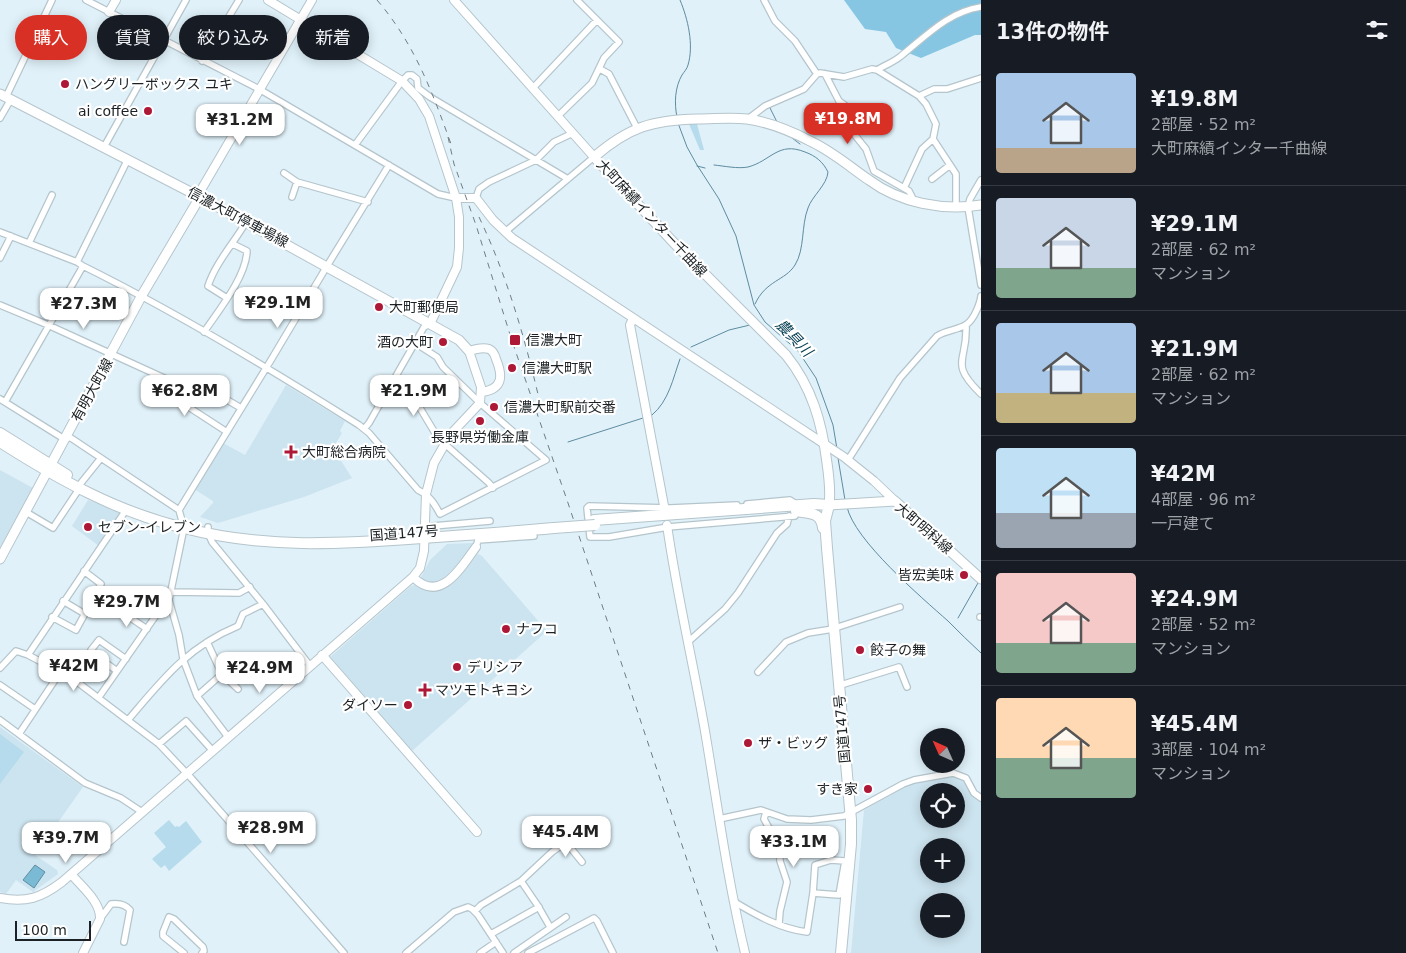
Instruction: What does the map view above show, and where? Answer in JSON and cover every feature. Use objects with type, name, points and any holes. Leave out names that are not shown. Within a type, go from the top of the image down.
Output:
[{"type":"highway","name":"国道147号","points":[[0,434],[49,469]]},
{"type":"highway","name":"国道147号","points":[[0,442],[126,510],[208,530],[267,536],[336,538],[426,535],[794,511],[833,505]]},
{"type":"highway","name":"国道147号","points":[[80,486],[183,525]]},
{"type":"highway","name":"国道147号","points":[[833,505],[825,521],[856,842],[847,953]]},
{"type":"highway","name":"国道147号","points":[[833,505],[836,628],[844,684],[853,812],[841,953]]},
{"type":"highway","points":[[794,511],[812,512],[822,521],[824,544],[827,548]]},
{"type":"main road","name":"信濃大町停車場線","points":[[5,97],[128,159],[246,222],[459,340],[469,351]]},
{"type":"main road","name":"大町麻績インター千曲線","points":[[833,505],[827,446],[814,402],[794,364],[674,243],[594,157],[618,138],[637,128],[670,120],[748,119],[788,131],[811,141],[838,157],[880,187],[914,202],[956,207],[981,205]]},
{"type":"main road","name":"有明大町線","points":[[0,559],[142,295],[200,197]]},
{"type":"main road","name":"大町明科線","points":[[833,505],[895,501],[981,579]]},
{"type":"street","points":[[0,118],[5,97],[52,0]]},
{"type":"street","points":[[86,0],[115,15]]},
{"type":"street","points":[[109,12],[116,0]]},
{"type":"street","points":[[169,31],[186,0]]},
{"type":"street","points":[[202,61],[239,0]]},
{"type":"street","points":[[268,0],[297,18]]},
{"type":"street","points":[[304,15],[312,0]]},
{"type":"street","points":[[454,0],[594,157],[505,232]]},
{"type":"street","points":[[558,116],[592,83],[604,58],[619,42],[577,0]]},
{"type":"street","points":[[764,0],[775,21],[795,41],[817,74]]},
{"type":"street","points":[[877,70],[899,58],[942,22],[968,9],[981,7]]},
{"type":"street","points":[[533,88],[598,20]]},
{"type":"street","points":[[200,197],[201,190],[297,27]]},
{"type":"street","points":[[169,43],[259,90],[438,194],[456,198],[476,198],[505,232],[845,458],[895,501]]},
{"type":"street","points":[[104,147],[153,60]]},
{"type":"street","points":[[364,429],[424,327],[430,324],[454,273],[458,260],[459,229],[456,198],[429,116],[419,99],[402,81],[367,60]]},
{"type":"street","points":[[600,69],[610,74],[637,128]]},
{"type":"street","points":[[748,119],[765,106],[804,90],[817,74],[844,77],[872,69],[877,70],[920,96],[936,124],[933,139],[922,149],[904,188]]},
{"type":"street","points":[[355,145],[402,81],[410,74],[415,76],[418,88],[425,94],[568,179]]},
{"type":"street","points":[[825,74],[839,101],[854,112],[854,134],[866,149],[874,172],[904,188],[911,194],[914,202]]},
{"type":"street","points":[[920,96],[934,89],[947,89],[981,78]]},
{"type":"street","points":[[476,198],[479,189],[489,182],[536,160],[554,142],[572,133]]},
{"type":"street","points":[[933,139],[956,178],[956,207]]},
{"type":"street","points":[[77,262],[128,159]]},
{"type":"street","points":[[179,510],[389,165]]},
{"type":"street","points":[[932,179],[950,165]]},
{"type":"street","points":[[284,174],[297,182],[368,202]]},
{"type":"street","points":[[981,180],[970,199],[968,207],[981,285]]},
{"type":"street","points":[[292,197],[297,182]]},
{"type":"street","points":[[29,243],[52,195]]},
{"type":"street","points":[[227,298],[208,286],[214,270],[246,222]]},
{"type":"street","points":[[0,232],[77,262],[142,295],[267,367],[364,429],[418,490],[426,494],[440,514],[546,460],[480,403],[443,367],[437,357],[415,343]]},
{"type":"street","points":[[0,258],[11,236]]},
{"type":"street","points":[[204,332],[227,298],[246,259],[246,251],[233,244]]},
{"type":"street","points":[[83,266],[2,401],[61,437],[71,438],[179,510],[183,525],[169,600],[159,611],[99,697]]},
{"type":"street","points":[[981,296],[976,310],[966,325],[961,363],[969,382],[981,394]]},
{"type":"street","points":[[0,305],[164,378],[217,394],[241,408]]},
{"type":"street","points":[[633,318],[630,325],[665,509]]},
{"type":"street","points":[[845,458],[900,378],[932,340],[942,333],[966,325]]},
{"type":"street","points":[[0,898],[15,901],[37,897],[71,874],[413,577],[422,561],[426,535],[426,494],[434,463],[444,444],[480,403],[482,392],[469,351],[488,349],[494,354],[501,374],[498,384],[490,391],[482,392]]},
{"type":"street","points":[[392,381],[416,403],[444,444],[489,482],[492,488]]},
{"type":"street","points":[[193,387],[184,404],[227,432]]},
{"type":"street","points":[[26,512],[53,528],[101,458]]},
{"type":"street","points":[[688,642],[725,610],[738,593],[753,567],[777,533],[787,524],[794,511],[794,502],[790,500],[665,509],[589,506],[587,508],[590,537],[609,537],[668,526],[794,511]]},
{"type":"street","points":[[28,655],[126,510]]},
{"type":"street","points":[[426,535],[433,526],[490,520]]},
{"type":"street","points":[[668,526],[734,901],[745,953]]},
{"type":"street","points":[[208,530],[212,542],[264,604],[310,666]]},
{"type":"street","points":[[413,577],[420,584],[438,587],[451,577],[476,547],[478,540],[534,536]]},
{"type":"street","points":[[52,617],[76,630],[101,584],[84,571]]},
{"type":"street","points":[[171,592],[240,593],[250,587]]},
{"type":"street","points":[[169,600],[179,635],[183,658],[197,696],[228,737]]},
{"type":"street","points":[[63,601],[84,614]]},
{"type":"street","points":[[128,720],[183,658],[220,634],[238,626],[243,614],[264,604]]},
{"type":"street","points":[[758,672],[786,642],[900,607]]},
{"type":"street","points":[[119,610],[147,629]]},
{"type":"street","points":[[118,671],[91,650],[98,640],[126,659]]},
{"type":"street","points":[[207,642],[222,674],[238,689]]},
{"type":"street","points":[[0,668],[16,652],[28,655],[61,671],[99,697],[159,744],[344,953]]},
{"type":"street","points":[[322,655],[477,832]]},
{"type":"street","points":[[844,684],[899,666],[907,687]]},
{"type":"street","points":[[19,734],[61,671]]},
{"type":"street","points":[[197,696],[222,674]]},
{"type":"street","points":[[0,685],[35,709]]},
{"type":"street","points":[[0,720],[84,783],[126,801],[142,812]]},
{"type":"street","points":[[159,744],[186,721],[212,750]]},
{"type":"street","points":[[720,819],[758,811],[799,820],[828,818],[853,812],[903,784],[947,773],[958,774],[966,778],[974,792],[981,798]]},
{"type":"street","points":[[766,812],[764,819],[778,846],[780,862],[787,882],[779,924]]},
{"type":"street","points":[[474,911],[521,881],[566,841],[585,829]]},
{"type":"street","points":[[566,841],[582,862]]},
{"type":"street","points":[[734,901],[758,916],[796,930],[807,932],[815,865],[831,860],[845,861],[839,895],[813,893]]},
{"type":"street","points":[[71,874],[99,909],[100,919]]},
{"type":"street","points":[[521,881],[539,907],[550,928]]},
{"type":"street","points":[[99,909],[111,904],[120,903],[130,910],[124,942]]},
{"type":"street","points":[[83,953],[100,919],[111,904]]},
{"type":"street","points":[[406,953],[454,912],[468,907],[474,911],[503,953]]},
{"type":"street","points":[[491,934],[539,907]]},
{"type":"street","points":[[184,953],[163,936],[168,917],[174,919],[203,947],[204,951],[202,953]]},
{"type":"street","points":[[514,953],[566,917]]},
{"type":"street","points":[[528,953],[594,918],[613,953]]},
{"type":"street","points":[[480,953],[496,942]]},
{"type":"shaded area","points":[[844,0],[981,0],[981,35],[975,35],[921,58],[896,48],[886,32],[865,29]]},
{"type":"shaded area","points":[[689,124],[697,124],[704,150],[700,150]]},
{"type":"shaded area","name":"大町総合病院","points":[[286,385],[345,421],[340,431],[342,433],[333,448],[352,478],[304,497],[218,523],[200,517],[213,501],[194,489],[223,443],[245,455]]},
{"type":"shaded area","points":[[0,470],[33,488],[0,548]]},
{"type":"shaded area","points":[[88,500],[122,513],[99,546],[72,526]]},
{"type":"shaded area","points":[[473,543],[473,546],[460,562],[442,580],[430,583],[420,579],[430,560],[447,544]]},
{"type":"shaded area","points":[[478,554],[482,556],[547,631],[412,751],[330,657],[411,586],[415,585],[430,591],[446,587],[473,556]]},
{"type":"shaded area","points":[[0,727],[83,787],[35,855],[57,870],[58,874],[33,892],[16,880],[6,894],[0,892]]},
{"type":"shaded area","points":[[0,734],[24,752],[0,784]]},
{"type":"shaded area","points":[[945,775],[956,775],[964,779],[975,798],[981,801],[981,953],[851,953],[864,810],[913,783]]},
{"type":"shaded area","points":[[169,820],[175,827],[179,827],[186,821],[202,842],[169,871],[165,865],[161,868],[152,859],[166,847],[154,833]]},
{"type":"shaded area","points":[[35,865],[45,872],[34,888],[23,880]]},
{"type":"waterway","name":"農具川","points":[[677,117],[675,101],[677,90],[690,57],[688,24],[680,0]]},
{"type":"waterway","points":[[806,63],[813,74]]},
{"type":"waterway","points":[[770,108],[777,122]]},
{"type":"waterway","name":"農具川","points":[[678,123],[687,147],[719,199],[736,236],[754,305],[765,322],[798,351],[816,378],[833,425],[837,449]]},
{"type":"waterway","points":[[792,138],[800,144]]},
{"type":"waterway","points":[[714,165],[735,168],[748,167],[781,150],[796,149],[816,157],[828,172],[825,181],[808,208],[804,222],[802,245],[795,265],[764,290],[755,304]]},
{"type":"waterway","name":"農具川","points":[[697,166],[705,168]]},
{"type":"waterway","points":[[691,347],[729,330],[750,325]]},
{"type":"waterway","points":[[652,415],[663,403],[680,359]]},
{"type":"waterway","points":[[568,442],[643,418]]},
{"type":"waterway","name":"農具川","points":[[838,458],[845,500]]},
{"type":"waterway","name":"農具川","points":[[847,507],[852,520],[875,551],[906,583],[981,653]]},
{"type":"waterway","points":[[958,618],[978,583]]},
{"type":"railway","points":[[377,0],[402,33],[412,50],[437,105],[451,144]]},
{"type":"railway","points":[[448,137],[454,164],[476,225],[512,341],[718,953]]},
{"type":"railway","points":[[479,217],[499,263],[515,311],[541,407]]},
{"type":"place","name":"ハングリーボックス ユキ","points":[[65,84]]},
{"type":"place","name":"ai coffee","points":[[148,111]]},
{"type":"place","name":"大町郵便局","points":[[379,307]]},
{"type":"place","name":"信濃大町","points":[[515,340]]},
{"type":"place","name":"酒の大町","points":[[443,342]]},
{"type":"place","name":"信濃大町駅","points":[[512,368]]},
{"type":"place","name":"信濃大町駅前交番","points":[[494,407]]},
{"type":"place","name":"長野県労働金庫","points":[[480,421]]},
{"type":"place","name":"大町総合病院","points":[[291,452]]},
{"type":"place","name":"セブン-イレブン","points":[[88,527]]},
{"type":"place","name":"皆宏美味","points":[[964,575]]},
{"type":"place","name":"ナフコ","points":[[506,629]]},
{"type":"place","name":"餃子の舞","points":[[860,650]]},
{"type":"place","name":"デリシア","points":[[457,667]]},
{"type":"place","name":"マツモトキヨシ","points":[[425,690]]},
{"type":"place","name":"ダイソー","points":[[408,705]]},
{"type":"place","name":"ザ・ビッグ","points":[[748,743]]},
{"type":"place","name":"すき家","points":[[868,789]]}]
